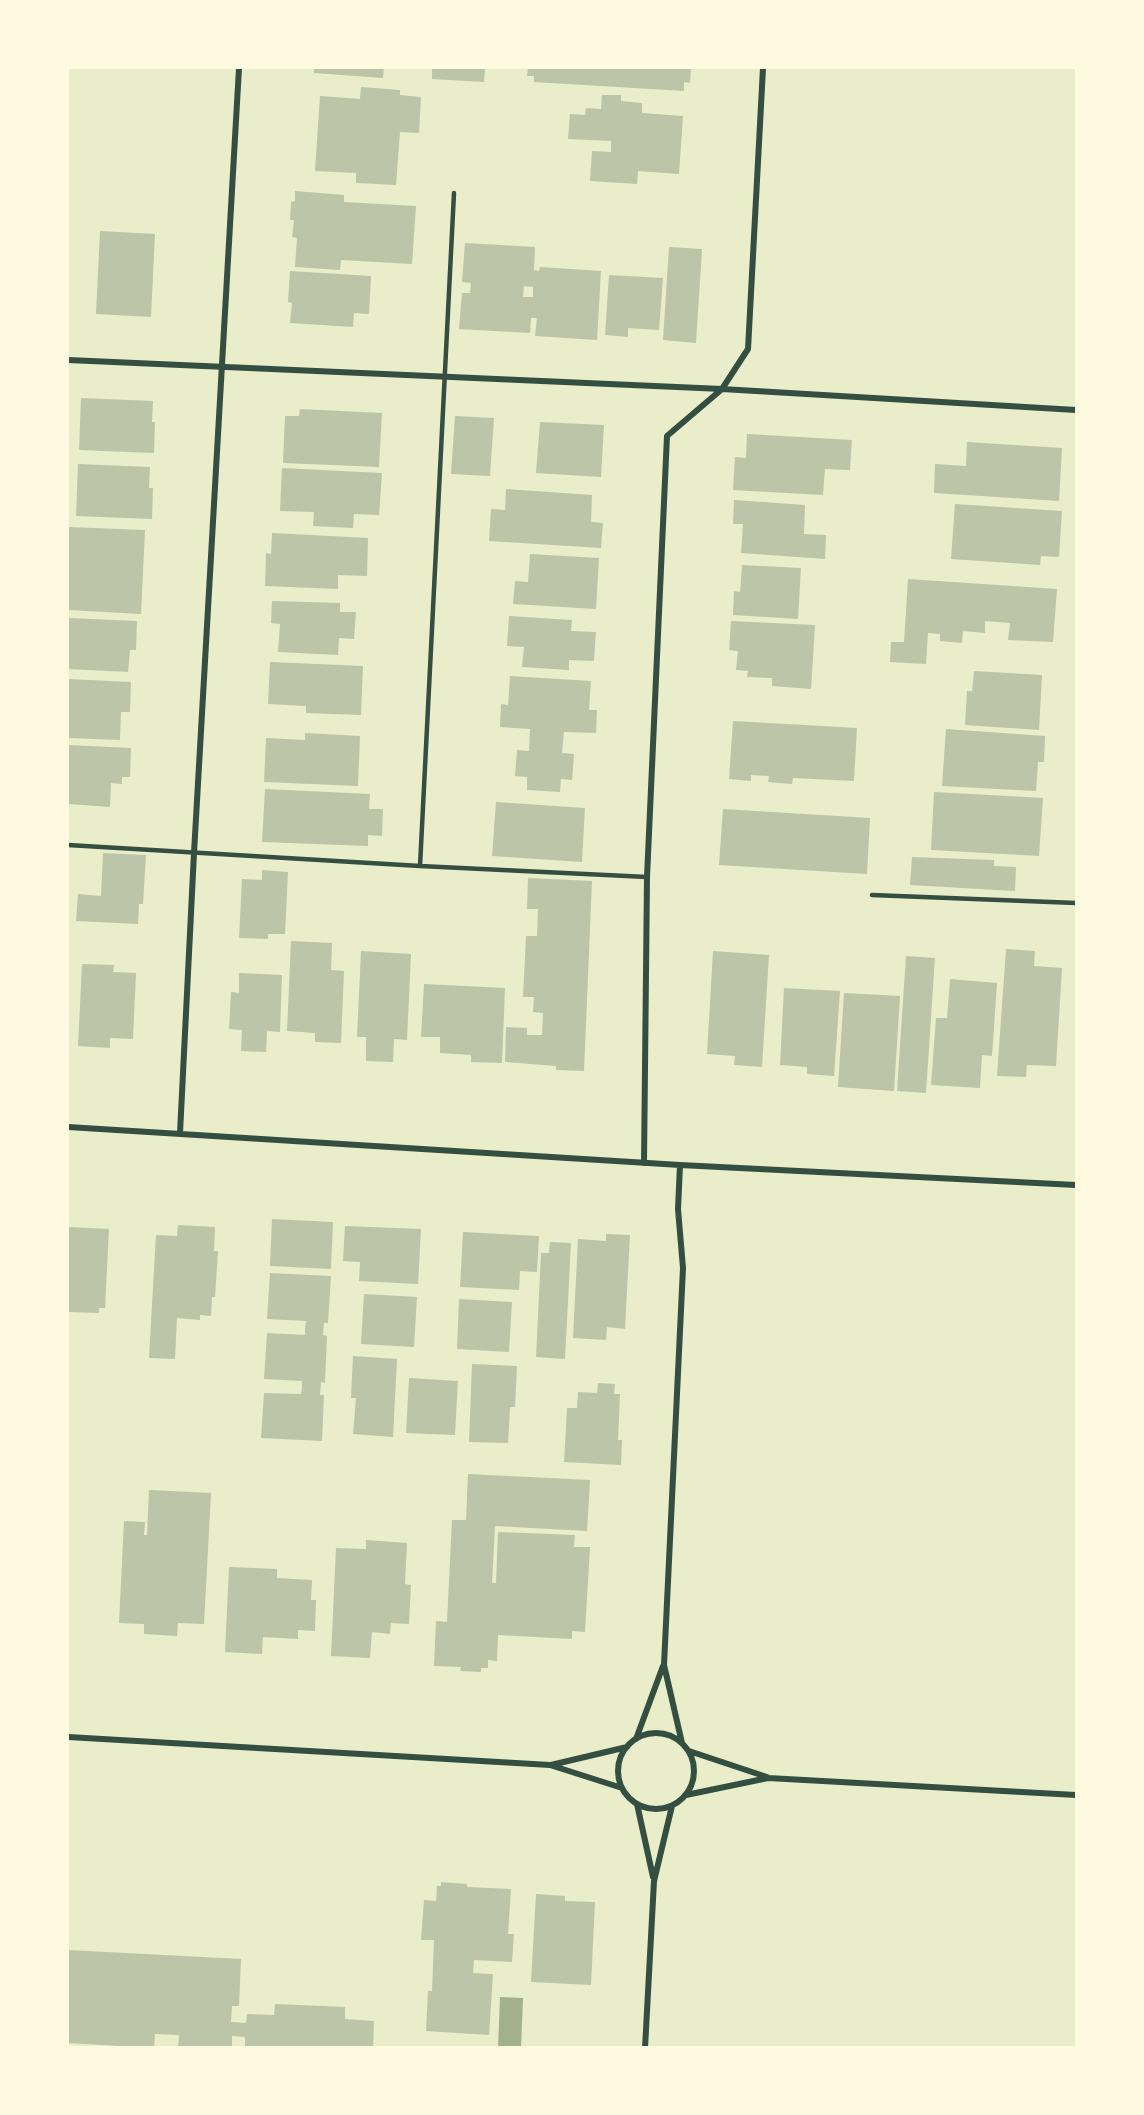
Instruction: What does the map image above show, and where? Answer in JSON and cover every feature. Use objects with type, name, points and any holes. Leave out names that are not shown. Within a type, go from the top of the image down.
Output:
[{"type":"street","points":[[180,1133],[239,68]]},
{"type":"street","points":[[644,1162],[647,877],[668,436],[722,390],[748,349],[763,68]]},
{"type":"street","points":[[68,360],[722,390],[1077,410]]},
{"type":"street","points":[[68,1127],[680,1165],[1077,1185]]},
{"type":"street","points":[[680,1165],[678,1209],[682,1268],[664,1665],[682,1743]]},
{"type":"street","points":[[636,1739],[664,1665]]},
{"type":"street","points":[[647,1734],[672,1736],[689,1751],[694,1773],[692,1785],[686,1795],[672,1806],[660,1809],[648,1808],[637,1804],[622,1788],[618,1778],[618,1767],[627,1747],[636,1739],[647,1734]]},
{"type":"street","points":[[68,1737],[550,1765],[622,1788]]},
{"type":"street","points":[[550,1765],[627,1747]]},
{"type":"street","points":[[689,1751],[768,1778]]},
{"type":"street","points":[[686,1795],[768,1778],[1077,1795]]},
{"type":"street","points":[[637,1804],[654,1881]]},
{"type":"street","points":[[645,2048],[654,1881],[672,1806]]},
{"type":"lane","points":[[420,867],[454,193]]},
{"type":"lane","points":[[68,845],[420,867],[647,877]]},
{"type":"lane","points":[[872,894],[1077,903]]},
{"type":"shaded area","points":[[500,1997],[523,1998],[521,2047],[498,2047]]},
{"type":"building","points":[[314,68],[384,68],[383,78],[314,73]]},
{"type":"building","points":[[432,68],[485,68],[484,82],[432,79]]},
{"type":"building","points":[[528,68],[691,68],[690,83],[684,82],[684,91],[534,82],[534,76],[527,76]]},
{"type":"building","points":[[361,87],[400,90],[400,95],[421,97],[419,133],[400,132],[396,185],[356,183],[356,173],[315,171],[320,96],[360,99]]},
{"type":"building","points":[[602,95],[621,95],[621,101],[642,103],[642,113],[683,116],[679,174],[638,171],[637,184],[590,181],[592,151],[611,152],[611,141],[568,139],[570,114],[585,115],[586,108],[601,109]]},
{"type":"building","points":[[295,191],[344,195],[344,202],[416,206],[412,264],[341,260],[340,270],[295,267],[297,238],[292,237],[294,220],[290,220],[291,202],[295,201]]},
{"type":"building","points":[[100,231],[155,234],[151,317],[96,314]]},
{"type":"building","points":[[465,243],[535,247],[534,270],[539,271],[540,267],[601,271],[597,340],[535,336],[537,318],[531,318],[530,333],[459,329],[462,293],[470,293],[471,283],[462,282]],"holes":[[[524,286],[533,287],[533,297],[523,297]]]},
{"type":"building","points":[[669,247],[702,249],[696,343],[663,340]]},
{"type":"building","points":[[290,271],[371,276],[369,314],[354,313],[353,327],[290,323],[292,303],[288,302]]},
{"type":"building","points":[[609,275],[663,278],[659,330],[628,328],[628,337],[605,335]]},
{"type":"building","points":[[81,398],[153,401],[154,453],[79,450]]},
{"type":"building","points":[[300,409],[382,413],[379,467],[283,463],[285,416],[299,416]]},
{"type":"building","points":[[455,416],[494,418],[490,476],[451,474]]},
{"type":"building","points":[[540,422],[604,425],[601,477],[536,473]]},
{"type":"building","points":[[747,434],[852,440],[850,470],[825,469],[823,495],[733,490],[735,457],[746,458]]},
{"type":"building","points":[[967,442],[1062,448],[1059,501],[934,493],[935,464],[966,466]]},
{"type":"building","points":[[78,464],[150,467],[149,488],[153,488],[152,519],[76,516]]},
{"type":"building","points":[[282,468],[382,473],[379,515],[354,514],[353,528],[313,526],[314,512],[280,511]]},
{"type":"building","points":[[506,489],[592,495],[591,522],[603,523],[601,548],[489,541],[491,509],[505,510]]},
{"type":"building","points":[[734,500],[805,505],[804,534],[826,535],[825,559],[741,553],[743,524],[733,524]]},
{"type":"building","points":[[955,504],[1062,511],[1059,557],[1041,556],[1040,565],[951,559]]},
{"type":"building","points":[[68,527],[145,530],[141,614],[68,610]]},
{"type":"building","points":[[272,533],[368,538],[367,576],[338,575],[338,589],[265,586],[266,553],[271,554]]},
{"type":"building","points":[[530,554],[599,558],[596,609],[513,604],[515,581],[528,582]]},
{"type":"building","points":[[742,565],[801,568],[798,619],[733,615],[734,591],[740,592]]},
{"type":"building","points":[[908,579],[1057,589],[1053,642],[1008,640],[1010,623],[985,621],[985,633],[963,631],[962,643],[940,641],[940,634],[928,633],[926,664],[890,662],[891,642],[904,642]]},
{"type":"building","points":[[272,601],[340,603],[340,612],[356,612],[354,639],[339,638],[338,655],[278,652],[280,624],[271,623]]},
{"type":"building","points":[[509,616],[572,620],[571,631],[596,632],[594,661],[569,660],[569,670],[522,667],[524,647],[507,646]]},
{"type":"building","points":[[68,618],[137,621],[136,650],[130,650],[128,672],[68,669]]},
{"type":"building","points":[[731,621],[815,625],[811,689],[772,686],[772,678],[747,677],[748,671],[736,670],[738,651],[729,650]]},
{"type":"building","points":[[270,662],[363,666],[361,715],[306,713],[306,706],[268,704]]},
{"type":"building","points":[[974,671],[1042,675],[1039,730],[965,725],[967,691],[972,691]]},
{"type":"building","points":[[510,676],[591,681],[589,710],[597,710],[596,733],[564,732],[562,753],[574,754],[572,780],[561,779],[560,792],[527,790],[527,777],[515,776],[517,750],[529,751],[530,729],[500,727],[501,704],[508,705]]},
{"type":"building","points":[[68,679],[131,682],[130,712],[121,712],[120,740],[68,738]]},
{"type":"building","points":[[733,721],[857,728],[854,781],[793,778],[792,784],[768,782],[769,776],[751,775],[751,781],[729,779]]},
{"type":"building","points":[[946,729],[1045,736],[1044,762],[1038,762],[1036,791],[942,786]]},
{"type":"building","points":[[305,733],[360,736],[358,786],[264,782],[266,738],[305,740]]},
{"type":"building","points":[[68,745],[131,748],[130,777],[122,777],[122,784],[111,783],[110,807],[68,804]]},
{"type":"building","points":[[265,789],[370,794],[369,809],[383,809],[382,836],[368,835],[368,846],[262,842]]},
{"type":"building","points":[[934,792],[1043,798],[1039,856],[931,850]]},
{"type":"building","points":[[496,802],[585,808],[582,862],[492,856]]},
{"type":"building","points":[[723,809],[870,818],[867,874],[719,865]]},
{"type":"building","points":[[103,853],[146,855],[143,904],[139,904],[138,924],[76,921],[78,894],[101,896]]},
{"type":"building","points":[[912,857],[994,860],[994,866],[1016,867],[1015,891],[910,885]]},
{"type":"building","points":[[262,870],[288,872],[285,934],[268,934],[268,939],[239,938],[242,879],[262,880]]},
{"type":"building","points":[[528,878],[592,881],[584,1071],[556,1070],[556,1066],[505,1062],[506,1027],[527,1028],[527,1035],[542,1035],[543,1013],[533,1012],[534,997],[523,997],[526,936],[537,936],[538,909],[527,909]]},
{"type":"building","points":[[291,941],[332,943],[331,970],[344,971],[341,1043],[315,1042],[315,1033],[287,1031]]},
{"type":"building","points":[[1006,949],[1035,951],[1034,966],[1062,968],[1056,1066],[1027,1065],[1026,1077],[997,1076]]},
{"type":"building","points":[[361,951],[411,954],[407,1040],[394,1039],[393,1062],[366,1061],[366,1037],[357,1037]]},
{"type":"building","points":[[713,951],[769,955],[762,1067],[734,1065],[735,1056],[707,1054]]},
{"type":"building","points":[[906,956],[935,958],[926,1093],[897,1091]]},
{"type":"building","points":[[82,964],[114,965],[113,972],[136,973],[133,1039],[110,1038],[110,1048],[78,1046]]},
{"type":"building","points":[[239,973],[282,975],[280,1032],[267,1031],[266,1052],[241,1051],[242,1030],[229,1029],[231,992],[239,993]]},
{"type":"building","points":[[950,979],[997,983],[992,1056],[982,1055],[980,1088],[931,1085],[936,1018],[947,1018]]},
{"type":"building","points":[[424,984],[505,988],[502,1063],[471,1062],[471,1055],[440,1053],[440,1037],[421,1037]]},
{"type":"building","points":[[784,988],[840,991],[834,1076],[807,1074],[807,1067],[780,1065]]},
{"type":"building","points":[[844,993],[900,996],[894,1091],[838,1087]]},
{"type":"building","points":[[272,1219],[333,1222],[331,1269],[270,1266]]},
{"type":"building","points":[[178,1225],[215,1227],[214,1251],[218,1251],[215,1297],[212,1297],[211,1316],[200,1315],[200,1320],[177,1318],[175,1359],[149,1358],[156,1235],[177,1236]]},
{"type":"building","points":[[345,1226],[421,1229],[418,1284],[359,1281],[360,1262],[343,1261]]},
{"type":"building","points":[[68,1227],[109,1229],[105,1308],[99,1308],[99,1313],[68,1312]]},
{"type":"building","points":[[463,1232],[539,1236],[537,1272],[520,1271],[519,1290],[460,1287]]},
{"type":"building","points":[[606,1234],[630,1235],[625,1329],[607,1327],[606,1340],[573,1338],[578,1239],[606,1241]]},
{"type":"building","points":[[550,1242],[571,1243],[565,1359],[536,1357],[541,1253],[549,1253]]},
{"type":"building","points":[[270,1273],[331,1276],[328,1323],[324,1323],[323,1335],[327,1336],[325,1383],[321,1382],[320,1395],[324,1395],[322,1441],[261,1438],[264,1393],[301,1394],[302,1388],[302,1381],[264,1379],[267,1333],[305,1335],[306,1321],[267,1319]]},
{"type":"building","points":[[364,1294],[417,1297],[414,1347],[361,1344]]},
{"type":"building","points":[[459,1299],[512,1302],[509,1352],[457,1349]]},
{"type":"building","points":[[353,1356],[397,1359],[393,1437],[353,1434],[356,1398],[351,1398]]},
{"type":"building","points":[[472,1364],[517,1366],[515,1407],[510,1407],[508,1443],[469,1442]]},
{"type":"building","points":[[409,1378],[458,1381],[455,1435],[406,1433]]},
{"type":"building","points":[[598,1383],[615,1384],[614,1394],[620,1394],[618,1440],[622,1440],[621,1465],[564,1462],[567,1408],[577,1408],[578,1392],[597,1393]]},
{"type":"building","points":[[468,1474],[590,1480],[587,1531],[495,1526],[492,1583],[496,1583],[498,1532],[575,1535],[574,1547],[590,1547],[585,1632],[572,1631],[572,1639],[498,1635],[497,1661],[488,1660],[488,1668],[481,1668],[481,1672],[460,1671],[461,1667],[434,1666],[436,1621],[447,1622],[452,1520],[466,1520]]},
{"type":"building","points":[[149,1490],[211,1493],[204,1624],[178,1623],[177,1636],[144,1634],[144,1624],[119,1623],[124,1521],[145,1522],[144,1535],[147,1535]]},
{"type":"building","points":[[366,1540],[407,1543],[405,1584],[411,1585],[409,1624],[391,1623],[390,1634],[372,1632],[370,1658],[331,1656],[336,1548],[366,1549]]},
{"type":"building","points":[[229,1567],[277,1569],[277,1578],[312,1580],[311,1600],[316,1600],[315,1631],[298,1630],[298,1639],[263,1637],[262,1654],[225,1652]]},
{"type":"building","points":[[441,1882],[467,1884],[467,1887],[511,1889],[508,1934],[514,1934],[512,1962],[474,1960],[473,1973],[493,1974],[489,2035],[426,2031],[428,1991],[432,1991],[434,1940],[421,1940],[424,1900],[436,1901],[437,1886],[441,1886]]},
{"type":"building","points":[[536,1894],[565,1896],[565,1901],[595,1902],[591,1985],[531,1982]]},
{"type":"building","points":[[68,1950],[241,1959],[239,2006],[232,2006],[231,2022],[246,2023],[247,2014],[274,2015],[275,2004],[345,2007],[345,2019],[374,2021],[373,2048],[245,2048],[245,2037],[232,2036],[232,2048],[178,2048],[179,2035],[155,2034],[154,2048],[68,2043]]}]
